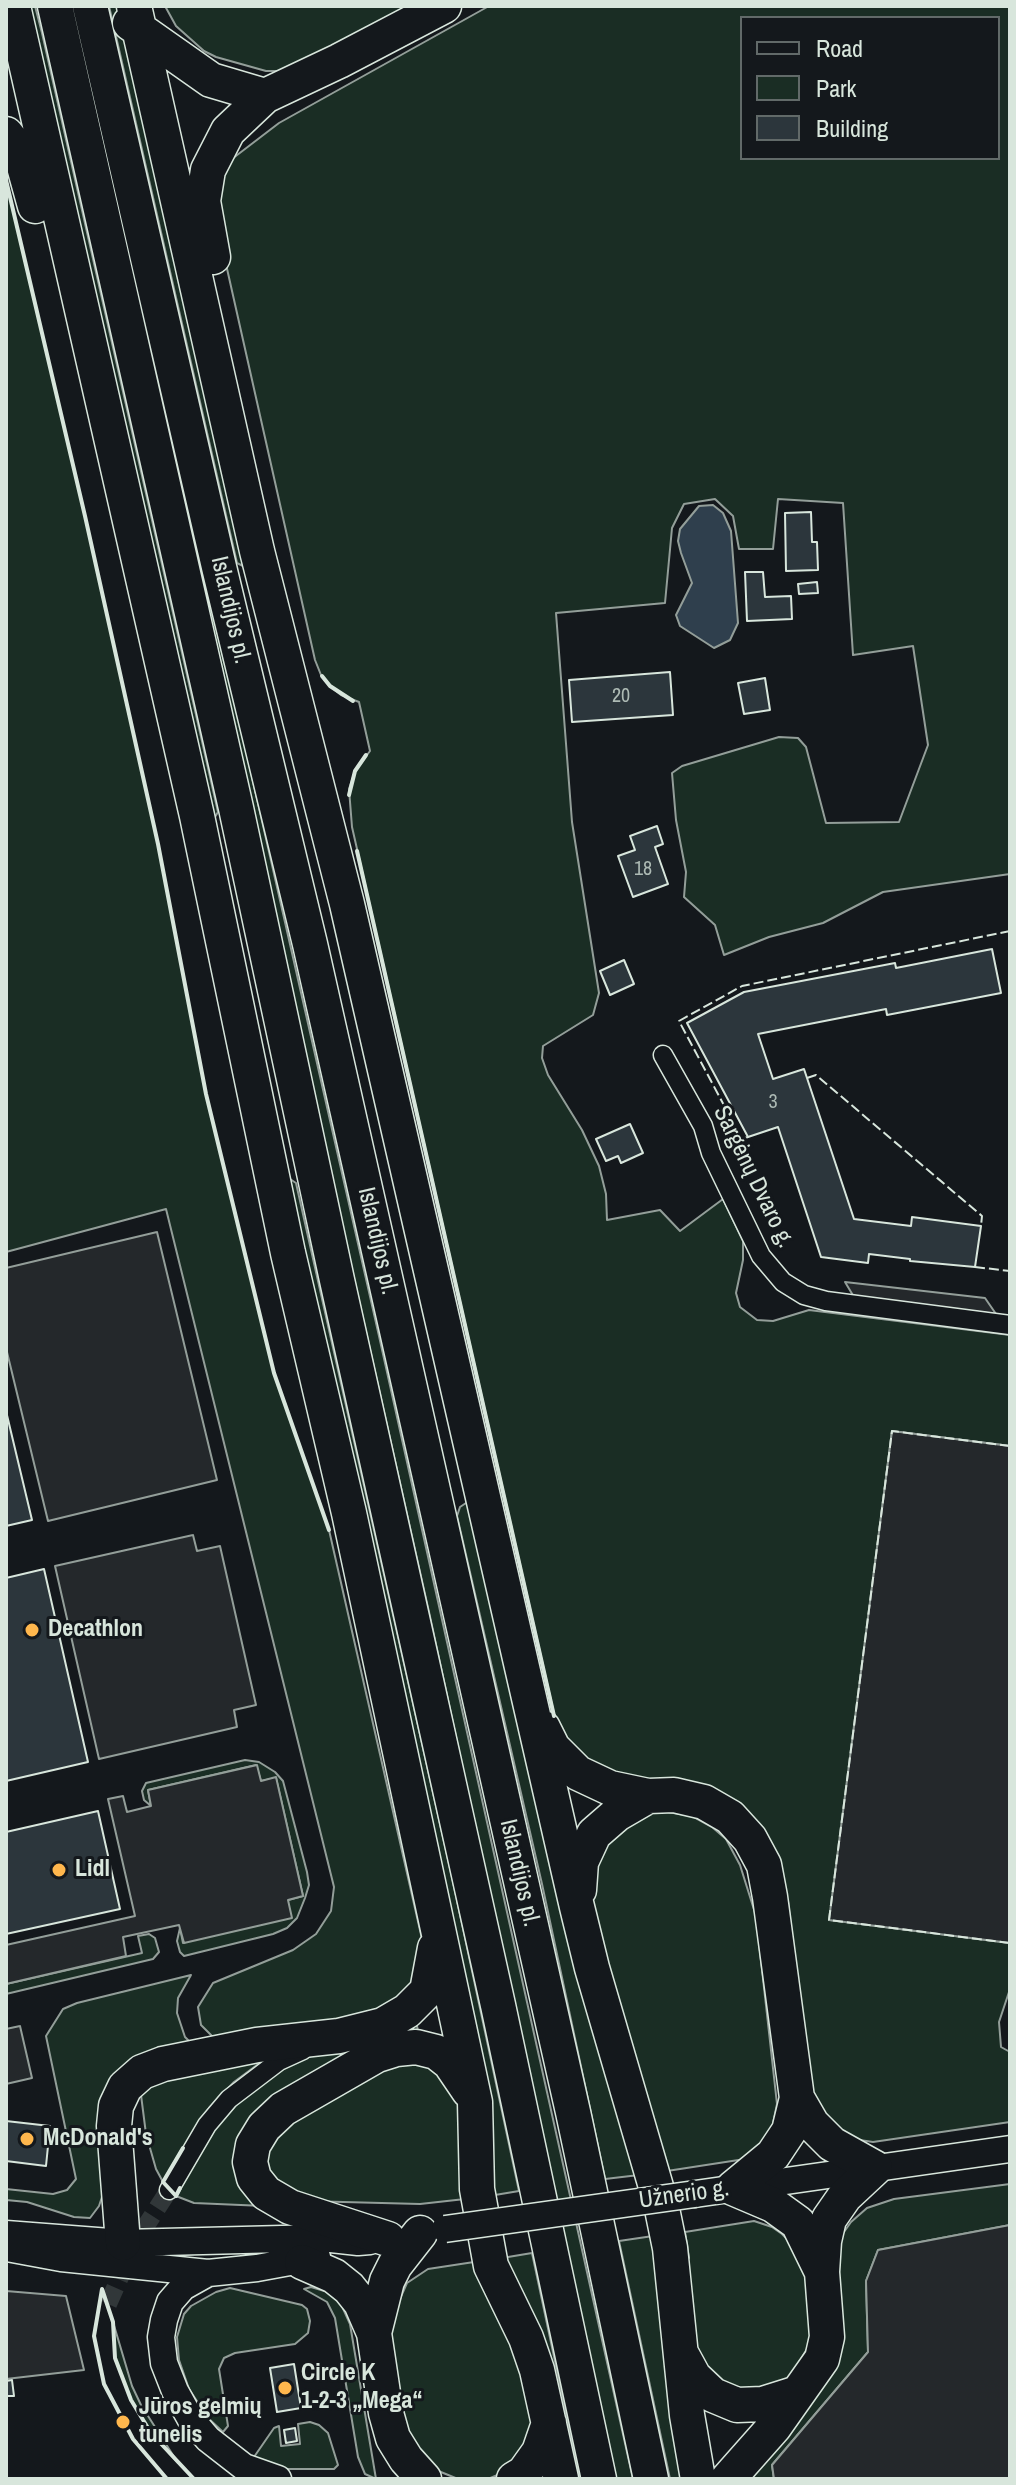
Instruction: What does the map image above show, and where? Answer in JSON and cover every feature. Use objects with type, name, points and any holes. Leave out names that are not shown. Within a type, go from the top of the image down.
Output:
[{"type":"highway","points":[[6,33],[11,6]]},
{"type":"highway","points":[[11,6],[197,816],[288,1253],[349,1513],[475,2102],[477,2189],[491,2266],[526,2338],[537,2370],[561,2479]]},
{"type":"highway","name":"Islandijos pl.","points":[[55,6],[239,823],[599,2479]]},
{"type":"highway","name":"Islandijos pl.","points":[[90,6],[310,944],[573,2112],[651,2479]]},
{"type":"highway","points":[[107,6],[136,14],[174,55],[211,80],[265,96]]},
{"type":"highway","points":[[347,904],[333,799],[207,231],[203,201],[208,170],[218,147],[228,131],[265,96],[444,6]]},
{"type":"highway","points":[[136,14],[257,551],[347,904],[577,1907],[661,2204],[670,2248],[687,2415],[698,2479]]},
{"type":"highway","points":[[6,134],[20,152],[27,173],[181,848],[232,1091],[288,1253]]},
{"type":"highway","points":[[257,551],[310,944]]},
{"type":"highway","points":[[269,773],[347,904]]},
{"type":"highway","points":[[197,816],[337,1280]]},
{"type":"highway","points":[[534,1710],[553,1748],[578,1773],[610,1788],[648,1796],[674,1795],[704,1802],[730,1817],[750,1839],[764,1865],[797,2098],[789,2131],[773,2155],[733,2188],[773,2205],[798,2223],[822,2272]]},
{"type":"highway","points":[[577,1907],[581,1862],[594,1834],[617,1814],[648,1796]]},
{"type":"highway","points":[[123,2254],[114,2126],[116,2106],[125,2087],[142,2072],[163,2064],[257,2045],[339,2036],[383,2025],[407,2011],[427,1991],[434,1965],[436,1924]]},
{"type":"highway","points":[[374,2333],[387,2281],[403,2236],[290,2207],[266,2193],[254,2178],[250,2162],[253,2145],[264,2127],[283,2109],[377,2055],[396,2049],[416,2047],[436,2052],[464,2080],[475,2102]]},
{"type":"highway","points":[[728,2479],[774,2427],[822,2359],[827,2337],[822,2272],[829,2219],[845,2196],[875,2168],[832,2144],[812,2124],[797,2098]]},
{"type":"highway","points":[[302,2262],[334,2276],[361,2303],[374,2333],[386,2413],[393,2438],[424,2479]]},
{"type":"highway","points":[[679,2348],[694,2377],[713,2395],[737,2405],[763,2404],[798,2393]]},
{"type":"highway","points":[[514,2479],[524,2473],[539,2452],[549,2423]]},
{"type":"main road","name":"Užnerio g.","points":[[6,2234],[123,2254],[208,2273],[302,2262],[403,2236],[1010,2149]]},
{"type":"main road","name":"Užnerio g.","points":[[6,2247],[61,2258],[322,2238],[403,2236]]},
{"type":"main road","points":[[208,2273],[183,2287],[170,2302],[161,2337],[164,2363],[190,2418],[208,2439],[244,2467],[278,2479]]},
{"type":"street","name":"Sargėnų Dvaro g.","points":[[663,1055],[703,1126],[711,1153],[761,1256],[783,1282],[804,1295],[826,1301],[1010,1325]]},
{"type":"street","points":[[169,2190],[207,2125],[229,2099],[279,2061],[339,2036]]},
{"type":"green space","points":[[26,6],[35,6],[42,33],[218,812],[215,817],[211,816]]},
{"type":"green space","points":[[68,6],[77,6],[379,1336],[633,2479],[616,2479],[429,1612]]},
{"type":"green space","points":[[109,6],[119,6],[246,564],[243,566],[237,563]]},
{"type":"green space","points":[[165,6],[411,6],[287,71],[266,71],[204,51],[176,26]]},
{"type":"green space","points":[[489,6],[1010,6],[1010,874],[883,892],[823,923],[769,937],[724,955],[715,925],[684,897],[686,872],[676,820],[672,773],[682,766],[779,737],[798,738],[806,747],[826,823],[899,822],[928,745],[913,646],[853,655],[843,503],[778,499],[773,549],[739,549],[733,516],[715,499],[684,504],[672,528],[665,603],[556,613],[572,822],[599,993],[593,1015],[543,1046],[542,1058],[548,1075],[582,1130],[599,1166],[606,1194],[607,1220],[660,1210],[680,1231],[723,1199],[743,1241],[743,1260],[736,1293],[740,1307],[757,1320],[773,1321],[809,1310],[1010,1335],[1010,1446],[892,1431],[830,1920],[1010,1943],[1010,1989],[999,2022],[1001,2047],[1010,2052],[1010,2122],[873,2142],[836,2132],[810,2096],[788,1901],[768,1856],[637,1781],[580,1758],[564,1737],[555,1718],[352,827],[349,789],[355,771],[370,751],[359,702],[341,695],[330,686],[315,660],[221,242],[219,188],[228,162],[279,123]]},
{"type":"green space","points":[[6,180],[158,844],[206,1094],[274,1373],[329,1530],[422,1939],[422,1966],[406,1992],[364,2017],[213,2037],[201,2025],[198,2007],[213,1983],[293,1950],[316,1934],[331,1911],[334,1887],[166,1209],[6,1252]]},
{"type":"green space","points":[[290,1179],[296,1183],[452,1877],[519,2191],[489,2196]]},
{"type":"green space","points":[[466,1503],[473,1505],[639,2175],[605,2179],[542,1884],[457,1516],[460,1507]]},
{"type":"green space","points":[[245,1760],[259,1762],[283,1781],[307,1872],[309,1885],[305,1898],[297,1918],[287,1928],[184,1956],[177,1941],[180,1928],[183,1943],[303,1896],[276,1778],[261,1781],[256,1765],[148,1790],[151,1806],[144,1800],[142,1791],[146,1783]]},
{"type":"green space","points":[[661,1811],[692,1816],[712,1827],[726,1839],[740,1865],[756,1916],[777,2104],[771,2133],[745,2159],[667,2171],[591,1922],[593,1858],[629,1816]]},
{"type":"green space","points":[[149,1934],[155,1938],[159,1952],[153,1959],[6,1994],[6,1984],[142,1953],[138,1936]]},
{"type":"green space","points":[[191,1975],[178,1998],[177,2013],[185,2037],[198,2050],[147,2062],[99,2206],[90,2218],[74,2217],[27,2202],[6,2200],[6,2189],[53,2194],[67,2190],[76,2179],[46,2036],[63,2009]]},
{"type":"green space","points":[[416,2022],[420,2039],[262,2110],[264,2206],[194,2203],[176,2196],[216,2127],[254,2085],[295,2059]]},
{"type":"green space","points":[[263,2057],[209,2108],[163,2182],[146,2134],[141,2095],[144,2084]]},
{"type":"green space","points":[[429,2061],[457,2091],[465,2199],[420,2204],[305,2201],[273,2187],[265,2151],[276,2132],[381,2064]]},
{"type":"green space","points":[[1010,2184],[1010,2225],[878,2250],[866,2281],[868,2352],[772,2465],[774,2479],[752,2479],[751,2464],[806,2403],[839,2239],[851,2222],[867,2208],[894,2199]]},
{"type":"green space","points":[[754,2221],[782,2234],[793,2245],[806,2268],[811,2342],[791,2376],[772,2387],[729,2394],[692,2352],[685,2260],[689,2258],[685,2232]]},
{"type":"green space","points":[[653,2236],[686,2479],[670,2479],[619,2241]]},
{"type":"green space","points":[[532,2253],[580,2479],[573,2479],[502,2258]]},
{"type":"green space","points":[[474,2262],[523,2373],[533,2425],[514,2468],[488,2479],[458,2479],[436,2470],[404,2432],[387,2328],[407,2283],[428,2269]]},
{"type":"green space","points":[[311,2287],[331,2293],[341,2304],[350,2324],[376,2479],[365,2474],[358,2457],[335,2318],[327,2302],[304,2289]]},
{"type":"green space","points":[[230,2288],[302,2305],[307,2309],[310,2321],[308,2333],[295,2344],[235,2353],[224,2358],[219,2369],[228,2426],[223,2432],[208,2418],[189,2389],[179,2360],[177,2337],[184,2314],[191,2306]]},
{"type":"green space","points":[[113,2322],[132,2386],[178,2463],[151,2433],[131,2400],[115,2358]]},
{"type":"green space","points":[[310,2422],[328,2433],[338,2465],[334,2469],[285,2469],[254,2457],[274,2428],[279,2426],[281,2446],[300,2444],[298,2424]]},
{"type":"shaded area","points":[[157,1232],[217,1480],[48,1521],[6,1348],[6,1268]]},
{"type":"shaded area","points":[[845,1282],[985,1298],[996,1314],[854,1297]]},
{"type":"shaded area","points":[[892,1431],[1010,1446],[1010,1943],[829,1920]]},
{"type":"shaded area","points":[[193,1535],[197,1551],[220,1546],[256,1705],[234,1710],[237,1727],[99,1759],[55,1566]]},
{"type":"shaded area","points":[[257,1765],[261,1781],[276,1777],[303,1896],[288,1900],[292,1918],[184,1943],[179,1925],[123,1937],[126,1956],[6,1984],[6,1945],[135,1916],[108,1799],[123,1796],[127,1812],[151,1806],[148,1790]]},
{"type":"shaded area","points":[[20,2026],[32,2078],[6,2084],[6,2029]]},
{"type":"shaded area","points":[[1010,2225],[1010,2479],[774,2479],[772,2465],[868,2352],[866,2281],[878,2250]]},
{"type":"shaded area","points":[[6,2291],[66,2296],[84,2370],[6,2379]]},
{"type":"water","points":[[713,505],[723,513],[731,531],[738,623],[730,640],[714,648],[680,626],[676,615],[692,583],[678,541],[680,529],[699,506]]},
{"type":"building","points":[[811,512],[812,542],[817,542],[818,570],[786,571],[785,513]]},
{"type":"building","points":[[745,572],[763,572],[765,597],[791,596],[792,619],[747,621]]},
{"type":"building","points":[[817,582],[818,593],[799,594],[798,584]]},
{"type":"building","points":[[670,672],[673,715],[572,722],[569,680]]},
{"type":"building","points":[[765,678],[770,710],[744,714],[738,683]]},
{"type":"building","points":[[657,826],[663,844],[655,847],[668,884],[633,897],[618,856],[635,850],[630,836]]},
{"type":"building","points":[[992,949],[1001,993],[887,1015],[886,1009],[758,1034],[773,1079],[804,1069],[854,1219],[911,1226],[912,1217],[981,1226],[975,1267],[869,1254],[868,1263],[821,1257],[778,1127],[748,1137],[687,1023],[744,992],[895,963],[896,968]]},
{"type":"building","points":[[624,960],[634,984],[610,995],[600,971]]},
{"type":"building","points":[[630,1124],[643,1153],[621,1163],[618,1156],[606,1161],[596,1139]]},
{"type":"building","points":[[6,1411],[32,1520],[6,1526]]},
{"type":"building","name":"Decathlon","points":[[44,1569],[88,1762],[6,1781],[6,1578]]},
{"type":"building","name":"Lidl","points":[[98,1811],[120,1909],[6,1934],[6,1832]]},
{"type":"building","name":"McDonald's","points":[[6,2121],[50,2126],[46,2166],[6,2161]]},
{"type":"building","points":[[294,2364],[301,2408],[277,2412],[270,2368]]},
{"type":"building","points":[[12,2380],[14,2396],[6,2396],[6,2381]]},
{"type":"building","points":[[295,2428],[297,2441],[286,2443],[284,2430]]},
{"type":"tunnel","points":[[108,2304],[136,2241],[169,2190]]},
{"type":"fence","points":[[748,1137],[742,1139],[679,1021],[742,986],[1010,931]]},
{"type":"fence","points":[[807,1078],[816,1075],[982,1216],[981,1226]]},
{"type":"fence","points":[[975,1267],[1010,1271]]},
{"type":"fence","points":[[1010,1446],[892,1431],[829,1920],[1010,1943]]},
{"type":"wall","points":[[6,180],[158,844],[206,1094],[274,1373],[329,1530]]},
{"type":"wall","points":[[322,676],[330,686],[353,701]]},
{"type":"wall","points":[[349,795],[355,771],[366,755]]},
{"type":"wall","points":[[357,851],[554,1716]]},
{"type":"wall","points":[[180,2188],[176,2196],[163,2182],[183,2148]]},
{"type":"wall","points":[[167,2479],[133,2439],[104,2384],[94,2336],[102,2289],[113,2322],[115,2358],[131,2400],[151,2433],[194,2479]]},
{"type":"place","name":"Decathlon","points":[[32,1630]]},
{"type":"place","name":"Lidl","points":[[59,1870]]},
{"type":"place","name":"McDonald's","points":[[27,2139]]},
{"type":"place","name":"Circle K 1-2-3 „Mega“","points":[[285,2388]]},
{"type":"place","name":"Jūros gelmių tunelis","points":[[123,2422]]}]
